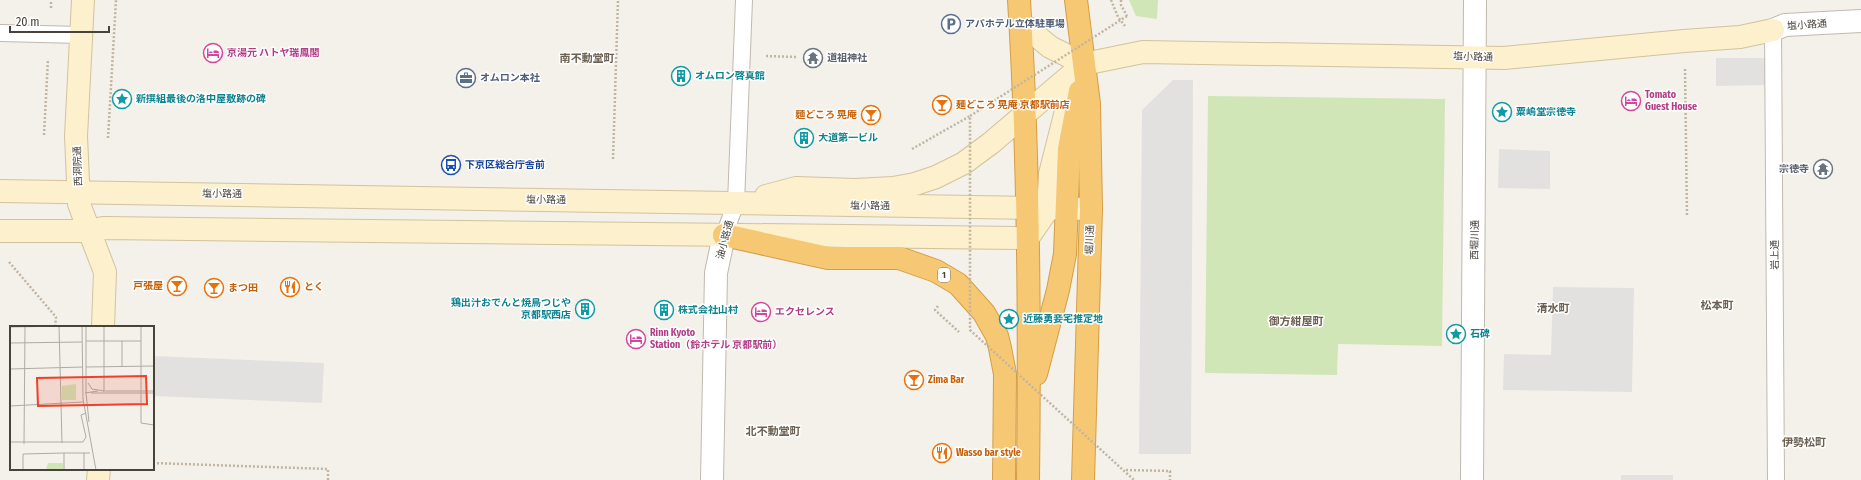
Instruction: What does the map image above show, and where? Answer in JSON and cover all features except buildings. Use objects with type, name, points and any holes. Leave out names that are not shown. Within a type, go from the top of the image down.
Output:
[{"type":"highway","points":[[1019,0],[1025,113],[1047,209],[1065,254],[1058,290],[1029,400]]},
{"type":"highway","name":"堀川通","points":[[1076,0],[1089,104],[1091,209],[1083,480]]},
{"type":"highway","points":[[1028,480],[1028,238],[1047,209],[1069,149],[1084,64]]},
{"type":"highway","name":"1","points":[[724,235],[828,258],[899,258],[936,271],[958,284],[984,313],[997,336],[1002,355],[1005,374],[1004,480]]},
{"type":"street","name":"西洞院通","points":[[83,0],[76,136],[79,204],[88,231],[105,272],[103,326]]},
{"type":"street","name":"西堀川通","points":[[1472,480],[1476,56],[1475,0]]},
{"type":"street","name":"塩小路通","points":[[1084,64],[1143,52],[1476,56],[1504,58],[1740,37],[1773,30],[1785,25],[1861,21]]},
{"type":"street","points":[[736,203],[796,188],[855,190],[893,188],[915,184],[936,177],[964,163],[991,144],[1025,113],[1084,64],[1050,46],[1020,22]]},
{"type":"street","name":"塩小路通","points":[[0,191],[79,191],[1091,209]]},
{"type":"street","points":[[0,231],[88,231],[103,228],[1028,238]]},
{"type":"street","name":"油小路通","points":[[712,480],[716,273],[724,235]]},
{"type":"street","points":[[98,480],[99,470]]},
{"type":"lane","name":"油小路通","points":[[724,235],[736,203],[744,0]]},
{"type":"lane","name":"岩上通","points":[[1773,30],[1776,480]]},
{"type":"lane","points":[[0,33],[81,35]]},
{"type":"path","points":[[44,135],[51,0]]},
{"type":"path","points":[[108,138],[116,0]]},
{"type":"path","points":[[613,159],[618,0]]},
{"type":"path","points":[[1112,0],[1118,17],[1126,27]]},
{"type":"path","points":[[912,149],[970,116],[1127,16],[1121,5],[1121,0]]},
{"type":"path","points":[[1684,41],[1687,216]]},
{"type":"path","points":[[790,57],[797,57]]},
{"type":"path","points":[[970,116],[970,330],[1134,480]]},
{"type":"path","points":[[9,262],[56,317],[55,326]]},
{"type":"path","points":[[935,310],[959,332]]},
{"type":"path","points":[[154,463],[328,469],[328,480]]},
{"type":"path","points":[[1126,470],[1170,471],[1170,480]]},
{"type":"green space","points":[[1129,0],[1158,0],[1157,19],[1136,16]]},
{"type":"green space","points":[[1208,96],[1445,99],[1442,346],[1338,344],[1337,375],[1205,373]]},
{"type":"shaded area","points":[[1716,58],[1765,58],[1766,85],[1716,86]]},
{"type":"shaded area","points":[[1173,80],[1193,80],[1191,454],[1139,454],[1142,110]]},
{"type":"shaded area","points":[[1499,149],[1550,151],[1550,189],[1498,188]]},
{"type":"shaded area","points":[[1553,287],[1634,288],[1632,392],[1503,390],[1504,354],[1551,355]]},
{"type":"shaded area","points":[[154,356],[324,363],[322,403],[154,396]]},
{"type":"shaded area","points":[[1621,475],[1673,475],[1673,480],[1621,480]]},
{"type":"place","name":"アパホテル立体駐車場","points":[[951,24]]},
{"type":"place","name":"京湯元 ハトヤ瑞鳳閣","points":[[213,53]]},
{"type":"place","name":"道祖神社","points":[[813,58]]},
{"type":"place","name":"オムロン啓真館","points":[[681,76]]},
{"type":"place","name":"オムロン本社","points":[[466,78]]},
{"type":"place","name":"新撰組最後の洛中屋敷跡の碑","points":[[122,99]]},
{"type":"place","name":"Tomato Guest House","points":[[1631,101]]},
{"type":"place","name":"麺どころ 晃庵 京都駅前店","points":[[942,105]]},
{"type":"place","name":"粟嶋堂宗徳寺","points":[[1502,112]]},
{"type":"place","name":"麵どころ 晃庵","points":[[871,115]]},
{"type":"place","name":"大道第一ビル","points":[[804,138]]},
{"type":"place","name":"下京区総合庁舎前","points":[[451,165]]},
{"type":"place","name":"宗徳寺","points":[[1823,169]]},
{"type":"place","name":"戸張屋","points":[[177,286]]},
{"type":"place","name":"とく","points":[[290,287]]},
{"type":"place","name":"まつ田","points":[[214,288]]},
{"type":"place","name":"鶏出汁おでんと焼鳥つじや 京都駅西店","points":[[585,309]]},
{"type":"place","name":"株式会社山村","points":[[664,310]]},
{"type":"place","name":"エクセレンス","points":[[761,312]]},
{"type":"place","name":"近藤勇妾宅推定地","points":[[1009,319]]},
{"type":"place","name":"石碑","points":[[1456,334]]},
{"type":"place","name":"Rinn Kyoto Station（鈴ホテル 京都駅前）","points":[[636,339]]},
{"type":"place","name":"Zima Bar","points":[[914,380]]},
{"type":"place","name":"Wasso bar style","points":[[942,453]]},
{"type":"district","name":"南不動堂町","points":[[587,58]]},
{"type":"district","name":"松本町","points":[[1717,305]]},
{"type":"district","name":"清水町","points":[[1553,308]]},
{"type":"district","name":"御方紺屋町","points":[[1296,321]]},
{"type":"district","name":"北不動堂町","points":[[773,431]]},
{"type":"district","name":"伊勢松町","points":[[1804,442]]}]
